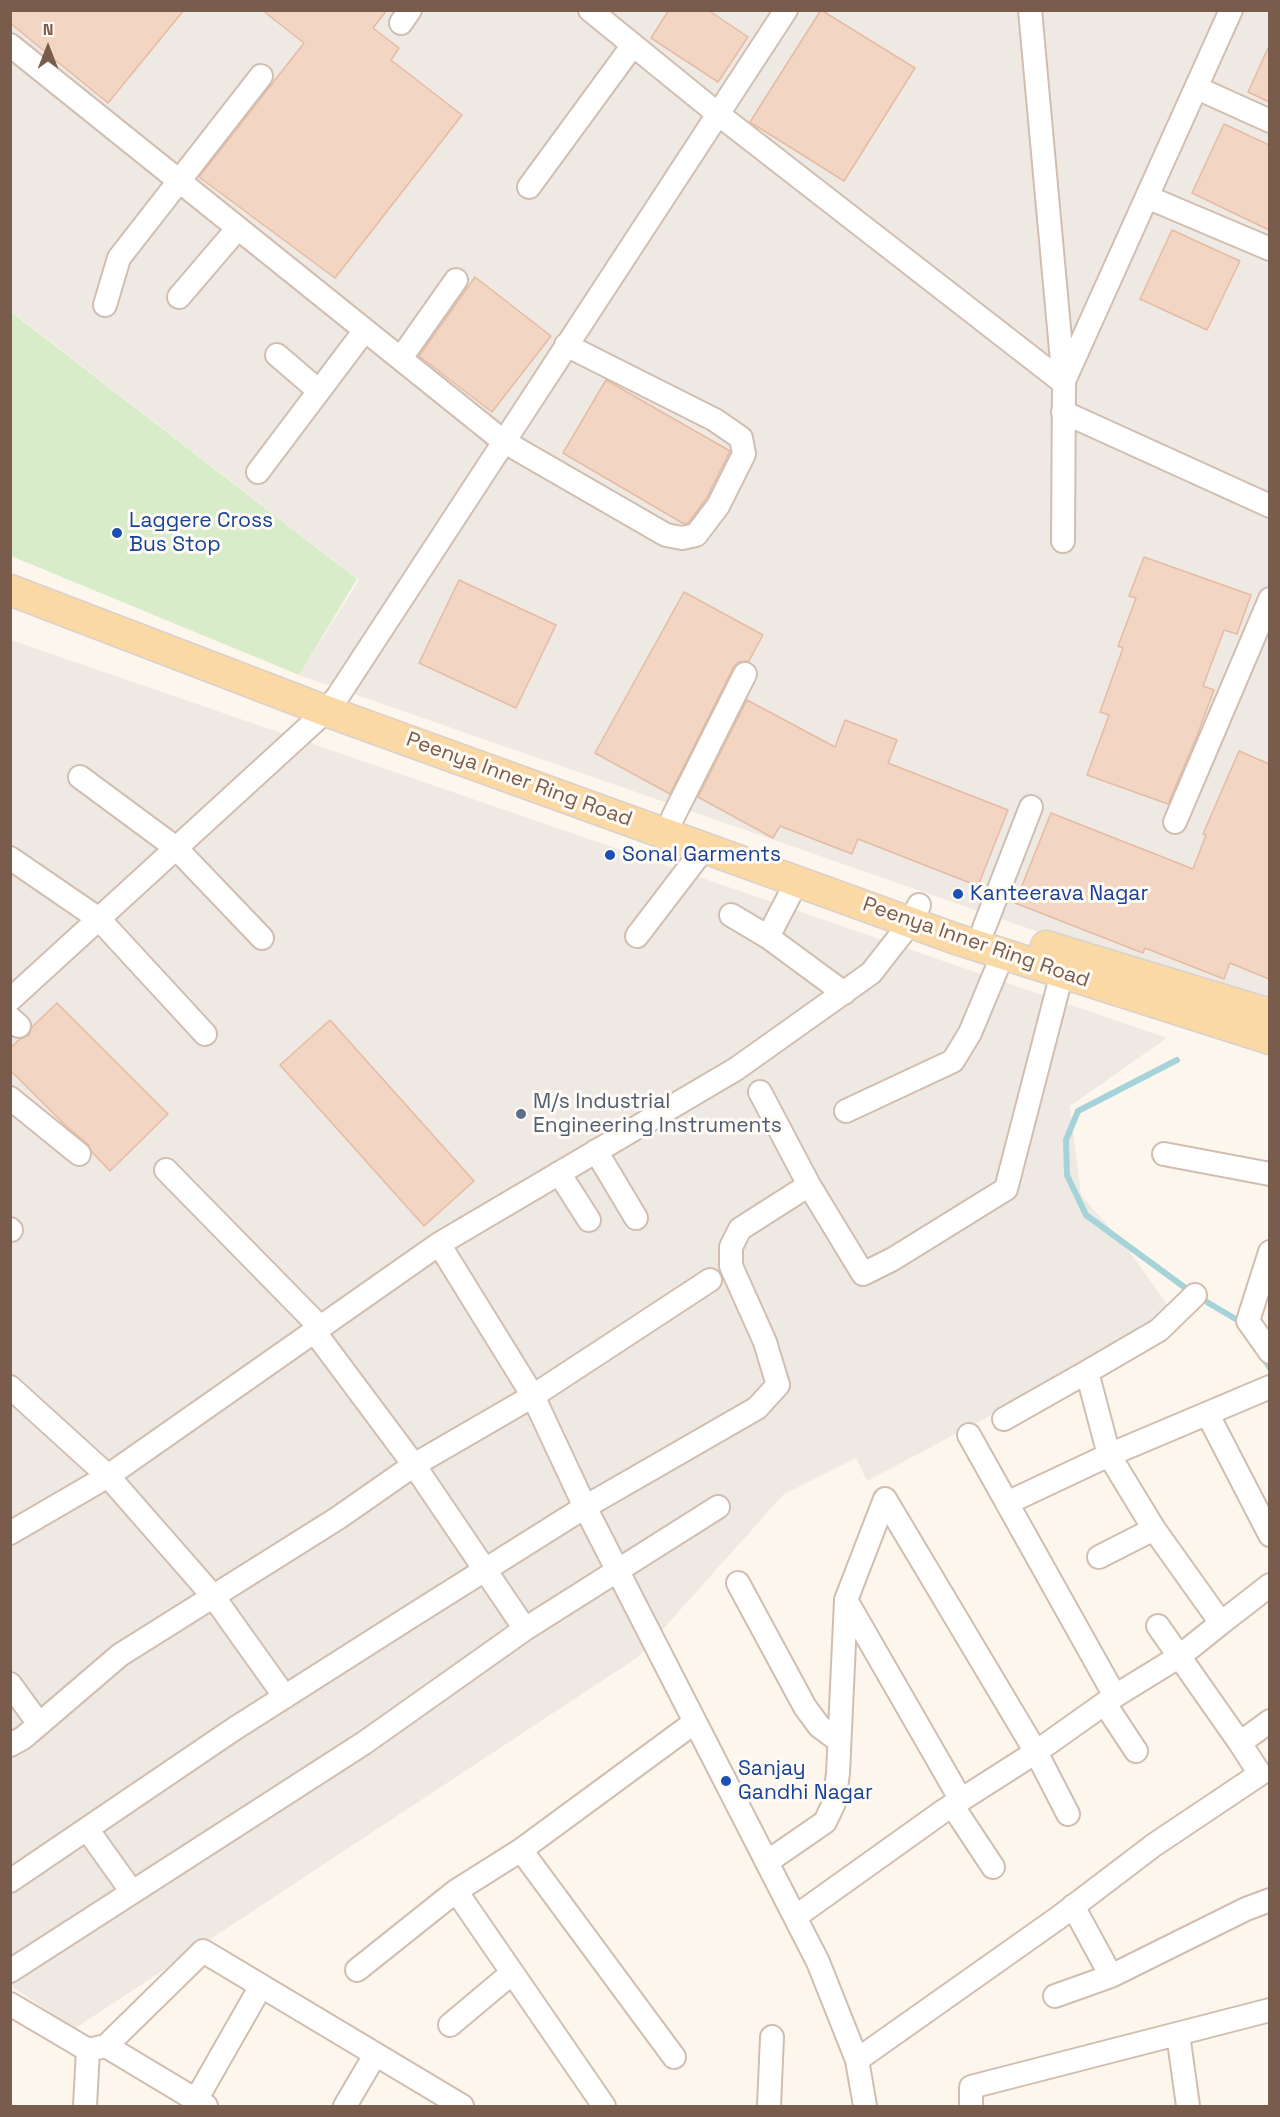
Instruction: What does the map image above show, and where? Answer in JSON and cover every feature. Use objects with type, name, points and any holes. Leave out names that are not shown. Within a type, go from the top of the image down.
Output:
[{"type":"main road","name":"Peenya Inner Ring Road","points":[[10,574],[332,703],[705,848],[797,881],[915,914],[984,928],[1269,1014]]},
{"type":"main road","name":"Peenya Inner Ring Road","points":[[10,590],[332,703],[673,817],[915,914],[1003,954],[1269,1039]]},
{"type":"street","points":[[590,10],[718,114],[1064,383]]},
{"type":"street","points":[[16,986],[99,919],[332,703],[786,10]]},
{"type":"street","points":[[1030,10],[1064,383],[1063,541]]},
{"type":"street","points":[[1064,383],[1231,10]]},
{"type":"street","points":[[10,45],[503,441],[666,535],[682,538],[696,535],[717,506],[744,454],[741,438],[715,420],[566,345]]},
{"type":"street","points":[[529,187],[633,45]]},
{"type":"street","points":[[105,305],[118,258],[261,76]]},
{"type":"street","points":[[1197,88],[1269,121]]},
{"type":"street","points":[[1147,197],[1269,249]]},
{"type":"street","points":[[179,297],[238,228]]},
{"type":"street","points":[[401,358],[456,280]]},
{"type":"street","points":[[258,472],[365,330]]},
{"type":"street","points":[[278,355],[319,391]]},
{"type":"street","points":[[1064,412],[1269,506]]},
{"type":"street","points":[[1175,822],[1269,599]]},
{"type":"street","points":[[673,817],[745,674]]},
{"type":"street","points":[[80,777],[176,848],[262,938]]},
{"type":"street","points":[[984,928],[1031,807]]},
{"type":"street","points":[[637,936],[705,848]]},
{"type":"street","points":[[10,858],[99,919],[205,1034]]},
{"type":"street","points":[[768,937],[797,881]]},
{"type":"street","points":[[10,1533],[108,1476],[439,1244],[736,1069],[871,974],[915,914]]},
{"type":"street","points":[[731,915],[768,937],[844,993]]},
{"type":"street","points":[[846,1111],[953,1061],[970,1033],[1003,954]]},
{"type":"street","points":[[760,1092],[808,1185],[863,1274],[893,1259],[1006,1189],[1062,972]]},
{"type":"street","points":[[10,1098],[79,1154]]},
{"type":"street","points":[[596,1151],[636,1218]]},
{"type":"street","points":[[1164,1154],[1269,1174]]},
{"type":"street","points":[[166,1170],[317,1329],[414,1465],[525,1629]]},
{"type":"street","points":[[559,1173],[589,1220]]},
{"type":"street","points":[[10,1881],[285,1697],[486,1569],[585,1507],[757,1408],[778,1385],[765,1342],[731,1266],[731,1247],[740,1229],[808,1185]]},
{"type":"street","points":[[439,1244],[533,1396],[585,1507],[818,1962],[857,2060],[865,2106]]},
{"type":"street","points":[[1269,1252],[1248,1320],[1269,1352]]},
{"type":"street","points":[[10,1745],[23,1738],[120,1655],[338,1518],[414,1465],[533,1396],[710,1280]]},
{"type":"street","points":[[1004,1419],[1159,1330],[1195,1295]]},
{"type":"street","points":[[1087,1372],[1109,1455],[1154,1529],[1221,1623]]},
{"type":"street","points":[[10,1387],[108,1476],[213,1596],[285,1697]]},
{"type":"street","points":[[1006,1503],[1109,1455],[1208,1415],[1267,1388]]},
{"type":"street","points":[[1208,1415],[1269,1535]]},
{"type":"street","points":[[969,1435],[1136,1751]]},
{"type":"street","points":[[767,1862],[825,1822],[834,1803],[840,1741],[846,1600],[885,1499],[1036,1752],[1068,1814]]},
{"type":"street","points":[[10,1971],[364,1743],[525,1629],[718,1507]]},
{"type":"street","points":[[1099,1557],[1154,1529]]},
{"type":"street","points":[[738,1583],[805,1707],[819,1726],[840,1741]]},
{"type":"street","points":[[795,1917],[957,1803],[1180,1656],[1269,1586]]},
{"type":"street","points":[[846,1600],[993,1867]]},
{"type":"street","points":[[857,2060],[1049,1925],[1154,1845],[1265,1780],[1158,1626]]},
{"type":"street","points":[[10,1684],[39,1724]]},
{"type":"street","points":[[1240,1743],[1269,1721]]},
{"type":"street","points":[[357,1970],[456,1892],[521,1850],[695,1722]]},
{"type":"street","points":[[87,1829],[132,1892]]},
{"type":"street","points":[[521,1850],[674,2057]]},
{"type":"street","points":[[456,1892],[604,2106]]},
{"type":"street","points":[[1055,1996],[1111,1976],[1246,1909],[1269,1900]]},
{"type":"street","points":[[1073,1906],[1111,1976]]},
{"type":"street","points":[[85,2106],[97,2048],[203,1952],[452,2104]]},
{"type":"street","points":[[450,2025],[512,1973]]},
{"type":"street","points":[[10,2004],[201,2103],[261,1986]]},
{"type":"street","points":[[971,2106],[971,2087],[1269,2010]]},
{"type":"street","points":[[1178,2034],[1188,2106]]},
{"type":"street","points":[[769,2106],[772,2037]]},
{"type":"street","points":[[345,2106],[375,2055]]},
{"type":"shaded area","points":[[10,11],[1269,11],[1269,1012],[299,675],[359,580],[11,311]]},
{"type":"shaded area","points":[[11,640],[1167,1038],[1070,1106],[1081,1195],[1127,1248],[1176,1317],[867,1481],[856,1458],[783,1495],[638,1657],[74,2029],[11,1986]]},
{"type":"green space","points":[[10,311],[357,579],[299,675],[11,556]]},
{"type":"building","points":[[10,10],[184,10],[108,103],[10,23]]},
{"type":"building","points":[[262,10],[387,10],[373,28],[399,48],[391,60],[462,115],[335,278],[199,177],[304,43]]},
{"type":"building","points":[[669,10],[708,10],[748,37],[718,82],[651,38]]},
{"type":"building","points":[[821,10],[915,68],[844,181],[750,122]]},
{"type":"building","points":[[1269,46],[1269,102],[1248,92]]},
{"type":"building","points":[[1224,124],[1269,145],[1269,230],[1192,193]]},
{"type":"building","points":[[1172,230],[1240,261],[1207,330],[1140,299]]},
{"type":"building","points":[[475,277],[551,336],[492,412],[419,356]]},
{"type":"building","points":[[606,380],[730,451],[706,499],[688,523],[684,524],[563,453]]},
{"type":"building","points":[[1144,557],[1251,595],[1237,634],[1224,630],[1203,686],[1214,690],[1168,804],[1087,775],[1109,715],[1100,712],[1123,648],[1118,646],[1136,598],[1129,596]]},
{"type":"building","points":[[459,580],[556,625],[516,708],[419,663]]},
{"type":"building","points":[[684,592],[763,635],[749,661],[738,662],[733,668],[670,794],[595,753]]},
{"type":"building","points":[[747,700],[835,747],[845,720],[897,740],[888,763],[1008,810],[978,886],[858,839],[852,854],[780,826],[773,838],[698,797]]},
{"type":"building","points":[[1239,751],[1269,764],[1269,979],[1230,963],[1224,979],[1145,948],[1143,953],[1015,903],[1051,813],[1193,869],[1206,835],[1203,834]]},
{"type":"building","points":[[57,1003],[168,1114],[110,1171],[92,1152],[88,1144],[66,1126],[10,1070],[10,1048],[29,1035],[32,1027]]},
{"type":"building","points":[[330,1020],[474,1181],[424,1226],[280,1065]]},
{"type":"waterway","points":[[1177,1060],[1078,1111],[1066,1140],[1067,1175],[1086,1215],[1195,1295],[1242,1325]]},
{"type":"waterway","points":[[1262,1356],[1270,1368]]},
{"type":"place","name":"Laggere Cross Bus Stop","points":[[117,533]]},
{"type":"place","name":"Sonal Garments","points":[[610,855]]},
{"type":"place","name":"Kanteerava Nagar","points":[[958,894]]},
{"type":"place","name":"M/s Industrial Engineering Instruments","points":[[521,1114]]},
{"type":"place","name":"Sanjay Gandhi Nagar","points":[[726,1781]]}]
